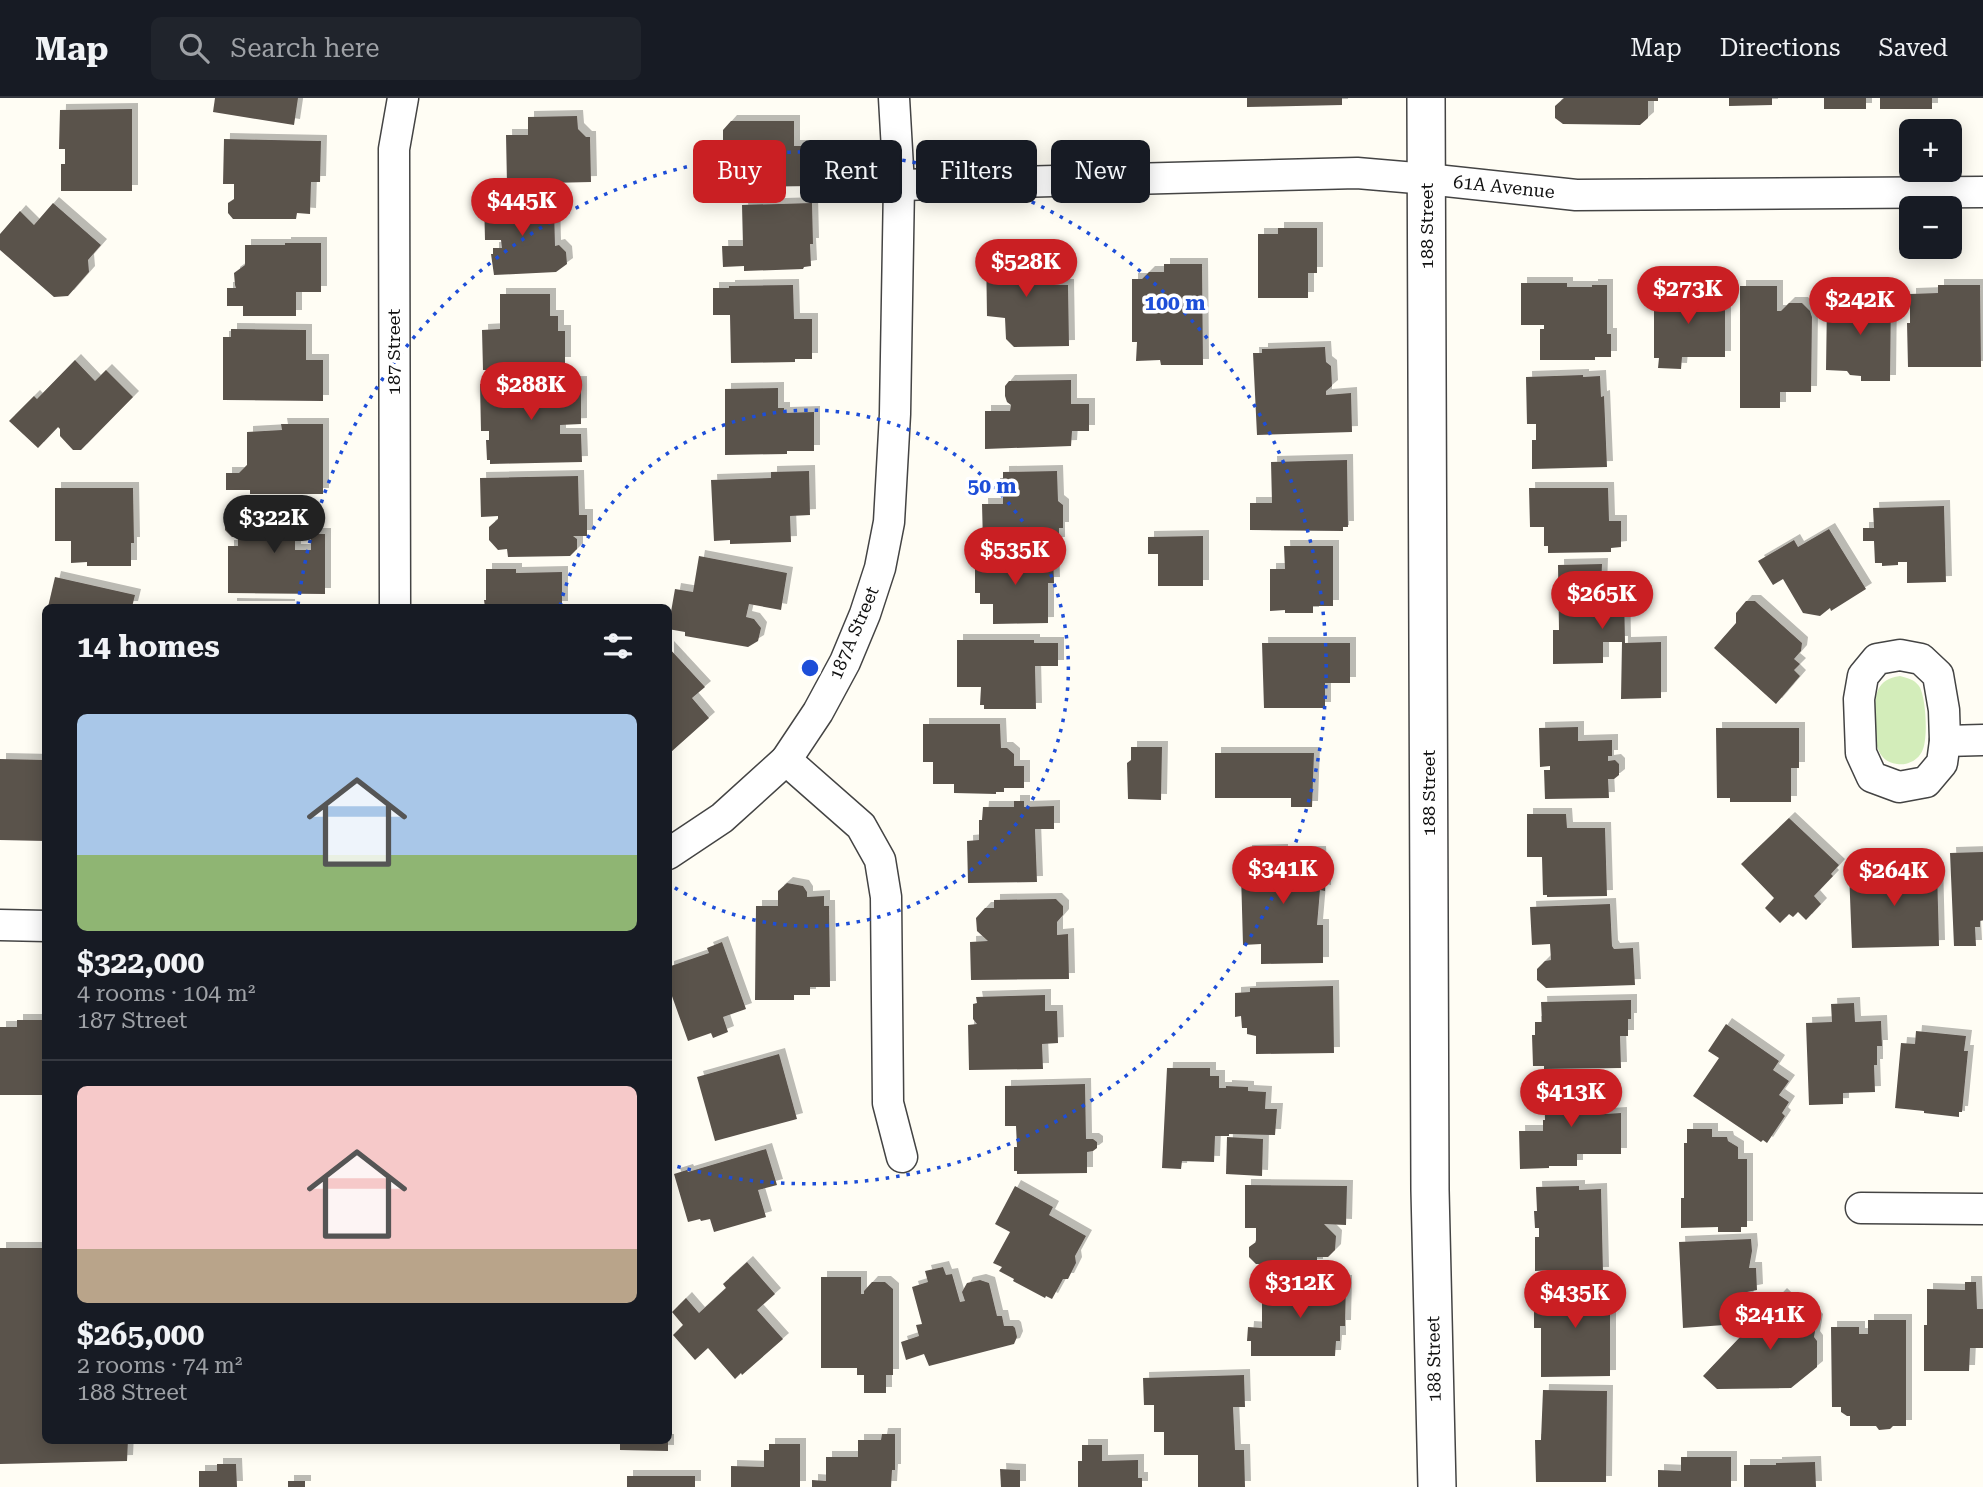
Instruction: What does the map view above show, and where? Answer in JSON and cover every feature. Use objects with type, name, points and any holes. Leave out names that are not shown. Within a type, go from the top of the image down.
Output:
[{"type":"street","name":"187 Street","points":[[394,604],[394,149],[403,98]]},
{"type":"street","name":"187A Street","points":[[894,98],[896,140]]},
{"type":"street","name":"188 Street","points":[[1426,98],[1430,1177],[1437,1487]]},
{"type":"street","name":"61A Avenue","points":[[902,185],[1357,173],[1576,195],[1983,192]]},
{"type":"street","name":"187A Street","points":[[672,851],[722,818],[786,760],[818,712],[845,662],[865,614],[880,568],[889,522],[895,414],[899,203]]},
{"type":"street","points":[[1945,741],[1983,740]]},
{"type":"street","points":[[786,760],[861,826],[880,860],[886,897],[888,1102],[902,1157]]},
{"type":"street","points":[[0,925],[42,926]]},
{"type":"street","points":[[1861,1208],[1983,1209]]},
{"type":"green space","points":[[1900,676],[1913,680],[1919,686],[1925,707],[1925,743],[1919,756],[1905,764],[1884,759],[1876,742],[1875,728],[1877,692],[1885,682]]},
{"type":"building","points":[[215,98],[298,98],[294,125],[213,112]]},
{"type":"building","points":[[1247,98],[1342,98],[1342,105],[1247,107]]},
{"type":"building","points":[[1564,98],[1658,98],[1658,101],[1648,101],[1648,118],[1640,125],[1563,124],[1555,118],[1555,106]]},
{"type":"building","points":[[1729,98],[1772,98],[1772,105],[1729,106]]},
{"type":"building","points":[[1824,98],[1866,98],[1866,109],[1824,109]]},
{"type":"building","points":[[1880,98],[1932,98],[1932,109],[1880,109]]},
{"type":"building","points":[[132,109],[132,191],[61,191],[61,164],[65,164],[65,149],[59,149],[60,110]]},
{"type":"building","points":[[577,116],[578,129],[586,137],[590,137],[591,182],[507,184],[506,135],[528,135],[528,117]]},
{"type":"building","points":[[731,121],[794,121],[794,146],[800,146],[800,186],[786,186],[786,140],[723,140],[723,130]]},
{"type":"building","points":[[224,139],[321,141],[320,182],[311,182],[310,214],[297,213],[296,219],[233,219],[228,213],[228,203],[234,199],[234,184],[223,184]]},
{"type":"building","points":[[484,199],[522,199],[522,207],[554,207],[555,246],[559,245],[566,252],[567,264],[556,272],[494,275],[491,254],[493,248],[502,248],[501,240],[485,240]]},
{"type":"building","points":[[53,203],[101,245],[88,260],[89,272],[68,296],[54,297],[0,250],[0,234],[20,211],[34,225]]},
{"type":"building","points":[[812,203],[811,266],[803,269],[744,271],[744,266],[723,267],[722,246],[743,246],[742,205]]},
{"type":"building","points":[[1278,228],[1317,228],[1317,273],[1308,273],[1308,298],[1258,298],[1258,234],[1278,234]]},
{"type":"building","points":[[321,243],[321,292],[296,292],[296,316],[243,316],[243,306],[227,306],[227,288],[236,288],[234,273],[245,265],[245,245]]},
{"type":"building","points":[[1044,248],[1043,285],[1068,285],[1069,346],[1014,347],[1006,339],[1005,318],[987,316],[986,249]]},
{"type":"building","points":[[1164,264],[1202,264],[1203,365],[1161,365],[1160,360],[1136,361],[1137,342],[1132,342],[1132,279],[1142,279],[1149,272],[1164,272]]},
{"type":"building","points":[[1521,283],[1567,283],[1567,287],[1607,285],[1607,334],[1611,334],[1611,357],[1595,357],[1595,360],[1540,360],[1540,329],[1544,329],[1544,325],[1521,325]]},
{"type":"building","points":[[793,285],[794,319],[812,319],[812,359],[795,359],[795,362],[731,363],[730,315],[713,315],[713,288]]},
{"type":"building","points":[[1938,285],[1980,285],[1981,367],[1908,367],[1907,323],[1910,323],[1910,294],[1938,293]]},
{"type":"building","points":[[1740,286],[1777,286],[1777,311],[1781,311],[1789,303],[1802,303],[1812,317],[1811,392],[1780,392],[1780,408],[1740,408]]},
{"type":"building","points":[[1654,290],[1725,290],[1725,357],[1682,357],[1681,369],[1658,368],[1659,358],[1654,358]]},
{"type":"building","points":[[500,294],[550,294],[550,316],[558,316],[558,331],[565,331],[565,363],[559,363],[559,370],[483,370],[482,330],[500,329]]},
{"type":"building","points":[[1846,296],[1891,297],[1890,381],[1861,381],[1861,376],[1850,375],[1847,371],[1826,370],[1827,302],[1846,302]]},
{"type":"building","points":[[231,329],[306,330],[306,360],[323,360],[323,401],[223,400],[223,337],[231,337]]},
{"type":"building","points":[[1325,347],[1326,362],[1331,366],[1332,386],[1326,391],[1326,395],[1351,393],[1352,432],[1257,435],[1253,353],[1262,353],[1262,349]]},
{"type":"building","points":[[75,360],[95,381],[106,370],[133,397],[81,450],[73,450],[60,436],[58,427],[38,448],[9,421],[34,396],[37,399]]},
{"type":"building","points":[[1600,376],[1601,397],[1604,396],[1607,467],[1532,469],[1532,440],[1536,440],[1536,424],[1527,424],[1526,377]]},
{"type":"building","points":[[1071,380],[1071,404],[1089,404],[1089,431],[1072,431],[1071,446],[985,449],[985,411],[1010,411],[1011,405],[1005,396],[1005,386],[1009,381]]},
{"type":"building","points":[[581,382],[581,424],[560,425],[560,434],[581,434],[582,462],[490,464],[490,460],[487,460],[486,440],[489,440],[489,431],[481,431],[480,384]]},
{"type":"building","points":[[778,388],[778,408],[784,408],[784,413],[814,412],[814,451],[725,455],[725,389]]},
{"type":"building","points":[[281,424],[323,424],[323,494],[250,494],[250,490],[226,490],[226,473],[239,473],[247,465],[247,432],[282,430]]},
{"type":"building","points":[[1347,460],[1348,527],[1343,527],[1343,531],[1250,530],[1250,503],[1272,503],[1271,462]]},
{"type":"building","points":[[809,471],[810,515],[790,516],[791,542],[730,544],[730,540],[714,541],[711,480],[771,478],[771,472]]},
{"type":"building","points":[[1057,471],[1058,501],[1063,505],[1063,528],[1059,528],[1059,543],[983,543],[982,504],[1003,504],[1000,478],[1003,478],[1003,472]]},
{"type":"building","points":[[578,476],[579,515],[587,515],[587,536],[573,536],[577,539],[577,549],[570,556],[508,557],[507,549],[498,550],[489,540],[489,527],[498,516],[481,517],[480,478]]},
{"type":"building","points":[[55,488],[133,488],[134,543],[131,543],[131,566],[87,566],[87,562],[71,563],[71,541],[55,541]]},
{"type":"building","points":[[1529,488],[1608,488],[1609,521],[1621,521],[1621,547],[1611,548],[1611,552],[1548,553],[1548,546],[1544,546],[1544,527],[1530,527]]},
{"type":"building","points":[[1944,506],[1946,582],[1907,583],[1907,562],[1882,566],[1882,563],[1875,563],[1874,541],[1863,541],[1863,528],[1874,528],[1873,508]]},
{"type":"building","points":[[232,512],[307,512],[307,540],[295,540],[295,550],[311,550],[311,534],[325,534],[325,594],[228,593],[228,546],[238,546],[238,537],[232,537],[225,530],[225,517]]},
{"type":"building","points":[[1829,529],[1866,589],[1820,616],[1803,613],[1783,579],[1773,585],[1758,561],[1794,540],[1798,547]]},
{"type":"building","points":[[1203,536],[1203,586],[1158,586],[1158,554],[1148,554],[1148,537]]},
{"type":"building","points":[[1284,546],[1333,546],[1333,606],[1313,606],[1313,613],[1270,611],[1270,569],[1285,569]]},
{"type":"building","points":[[1053,554],[1054,583],[1048,583],[1048,623],[993,624],[993,604],[980,604],[980,593],[975,593],[975,556]]},
{"type":"building","points":[[699,556],[787,573],[781,610],[749,604],[746,617],[754,619],[761,628],[758,641],[748,647],[685,636],[685,632],[672,630],[675,589],[693,592]]},
{"type":"building","points":[[1602,564],[1601,591],[1624,590],[1625,643],[1661,642],[1661,698],[1621,699],[1622,642],[1603,642],[1603,663],[1553,664],[1553,630],[1559,630],[1558,565]]},
{"type":"building","points":[[486,569],[516,569],[516,573],[562,572],[562,604],[485,604]]},
{"type":"building","points":[[55,577],[135,595],[133,604],[49,604]]},
{"type":"building","points":[[1746,601],[1755,601],[1802,643],[1801,651],[1794,659],[1800,664],[1794,670],[1800,676],[1776,704],[1714,648],[1736,623],[1736,613]]},
{"type":"building","points":[[957,640],[1034,640],[1034,643],[1058,643],[1058,666],[1035,666],[1036,709],[984,709],[984,705],[980,705],[981,687],[957,687]]},
{"type":"building","points":[[1262,643],[1350,643],[1350,683],[1325,683],[1325,708],[1264,708]]},
{"type":"building","points":[[672,651],[705,687],[692,698],[709,718],[672,751]]},
{"type":"building","points":[[923,724],[1000,724],[1001,748],[1007,748],[1014,754],[1014,766],[1024,766],[1024,788],[1004,788],[1004,792],[996,794],[954,793],[954,784],[933,784],[933,762],[923,762]]},
{"type":"building","points":[[1578,727],[1578,741],[1612,740],[1612,756],[1608,756],[1608,761],[1615,760],[1619,764],[1619,775],[1608,779],[1609,798],[1545,799],[1544,770],[1550,770],[1550,766],[1540,767],[1539,728]]},
{"type":"building","points":[[1716,728],[1799,728],[1799,768],[1791,768],[1791,802],[1730,802],[1730,798],[1717,798]]},
{"type":"building","points":[[1131,747],[1162,747],[1161,800],[1128,799],[1127,763],[1131,760]]},
{"type":"building","points":[[1215,753],[1314,753],[1312,807],[1291,807],[1291,798],[1215,798]]},
{"type":"building","points":[[0,759],[42,760],[42,841],[0,840]]},
{"type":"building","points":[[1014,801],[1024,801],[1024,807],[1054,806],[1054,829],[1035,829],[1037,882],[968,883],[967,841],[979,840],[979,820],[982,820],[983,807],[1014,807]]},
{"type":"building","points":[[1527,814],[1566,814],[1567,828],[1605,828],[1607,896],[1543,895],[1542,857],[1527,857]]},
{"type":"building","points":[[1789,818],[1839,865],[1831,874],[1833,876],[1814,896],[1821,904],[1806,920],[1798,912],[1793,917],[1789,914],[1780,923],[1765,908],[1774,898],[1741,864]]},
{"type":"building","points":[[1246,851],[1320,852],[1321,870],[1325,870],[1325,891],[1320,890],[1317,925],[1323,925],[1323,963],[1261,964],[1261,944],[1243,945],[1241,873],[1247,873]]},
{"type":"building","points":[[1983,852],[1983,920],[1980,921],[1980,927],[1975,927],[1976,946],[1954,946],[1950,853]]},
{"type":"building","points":[[1937,868],[1939,946],[1852,948],[1849,871],[1890,869],[1890,873],[1896,872],[1896,869]]},
{"type":"building","points":[[787,883],[803,886],[807,897],[824,896],[824,906],[829,906],[830,987],[810,987],[810,995],[794,995],[794,1000],[755,1000],[756,906],[778,906],[778,891]]},
{"type":"building","points":[[1056,899],[1063,906],[1063,915],[1057,922],[1057,935],[1068,934],[1069,979],[971,980],[970,942],[988,941],[977,931],[976,918],[985,908],[994,908],[994,900]]},
{"type":"building","points":[[1610,904],[1612,946],[1614,949],[1633,948],[1635,985],[1546,988],[1537,980],[1537,969],[1545,961],[1551,960],[1550,944],[1532,945],[1530,907]]},
{"type":"building","points":[[722,942],[746,1009],[723,1017],[728,1032],[713,1038],[711,1033],[688,1041],[672,996],[672,966],[709,953],[707,948]]},
{"type":"building","points":[[1333,986],[1334,1053],[1256,1054],[1256,1036],[1247,1034],[1247,1028],[1242,1028],[1241,1016],[1235,1017],[1235,993],[1250,992],[1250,988]]},
{"type":"building","points":[[1045,995],[1045,1011],[1057,1011],[1058,1043],[1042,1044],[1043,1069],[969,1070],[968,1025],[977,1024],[973,1019],[976,997]]},
{"type":"building","points":[[1631,1000],[1628,1036],[1620,1036],[1621,1068],[1544,1069],[1544,1066],[1533,1066],[1532,1035],[1535,1035],[1535,1022],[1542,1022],[1541,1002]]},
{"type":"building","points":[[1854,1003],[1855,1022],[1881,1021],[1882,1046],[1877,1046],[1877,1065],[1874,1065],[1875,1092],[1843,1093],[1843,1104],[1809,1105],[1806,1023],[1832,1022],[1831,1004]]},
{"type":"building","points":[[17,1020],[42,1020],[42,1095],[0,1095],[0,1027],[17,1027]]},
{"type":"building","points":[[1726,1024],[1779,1061],[1773,1070],[1789,1081],[1779,1095],[1789,1102],[1782,1113],[1785,1116],[1767,1143],[1763,1140],[1761,1142],[1693,1096],[1719,1058],[1708,1051]]},
{"type":"building","points":[[1916,1031],[1966,1036],[1964,1051],[1968,1051],[1962,1112],[1959,1112],[1959,1117],[1895,1108],[1901,1043],[1915,1044]]},
{"type":"building","points":[[779,1054],[797,1119],[715,1141],[697,1077]]},
{"type":"building","points":[[1167,1068],[1210,1068],[1210,1076],[1219,1076],[1219,1088],[1248,1087],[1248,1091],[1266,1092],[1265,1109],[1277,1109],[1275,1135],[1215,1136],[1214,1162],[1182,1161],[1181,1169],[1162,1168]]},
{"type":"building","points":[[1085,1084],[1086,1139],[1097,1142],[1097,1148],[1087,1152],[1087,1173],[1017,1174],[1017,1171],[1014,1171],[1016,1126],[1005,1126],[1005,1086]]},
{"type":"building","points":[[1544,1085],[1605,1087],[1605,1114],[1621,1113],[1621,1154],[1577,1154],[1577,1166],[1520,1169],[1519,1131],[1543,1131]]},
{"type":"building","points":[[1687,1129],[1712,1129],[1712,1137],[1727,1137],[1728,1141],[1738,1147],[1738,1159],[1747,1159],[1747,1227],[1741,1227],[1741,1232],[1718,1232],[1718,1227],[1681,1228],[1684,1143],[1687,1143]]},
{"type":"building","points":[[1227,1137],[1263,1139],[1262,1176],[1226,1174]]},
{"type":"building","points":[[766,1149],[777,1185],[758,1190],[766,1217],[714,1232],[710,1219],[688,1222],[674,1174]]},
{"type":"building","points":[[1245,1185],[1347,1186],[1346,1225],[1324,1224],[1336,1236],[1335,1250],[1328,1257],[1317,1257],[1317,1265],[1256,1264],[1249,1257],[1249,1247],[1256,1242],[1256,1228],[1245,1228]]},
{"type":"building","points":[[1015,1186],[1053,1207],[1049,1215],[1086,1236],[1075,1256],[1076,1263],[1068,1279],[1063,1279],[1052,1299],[1013,1281],[1014,1279],[999,1271],[1002,1267],[993,1263],[1010,1232],[995,1224]]},
{"type":"building","points":[[1579,1186],[1579,1190],[1601,1189],[1603,1273],[1556,1274],[1556,1270],[1535,1271],[1535,1237],[1539,1237],[1539,1228],[1535,1228],[1536,1187]]},
{"type":"building","points":[[1751,1239],[1749,1268],[1756,1268],[1757,1290],[1747,1292],[1748,1297],[1736,1309],[1723,1309],[1724,1325],[1683,1328],[1679,1242]]},
{"type":"building","points":[[0,1248],[42,1248],[42,1444],[128,1444],[127,1461],[0,1464]]},
{"type":"building","points":[[747,1262],[775,1294],[757,1310],[783,1339],[735,1379],[708,1348],[695,1360],[673,1335],[683,1325],[672,1312],[686,1298],[699,1313],[726,1288],[723,1284]]},
{"type":"building","points":[[943,1267],[946,1275],[952,1274],[960,1302],[965,1301],[962,1292],[967,1283],[980,1280],[989,1283],[997,1316],[1002,1316],[1004,1326],[1015,1328],[1017,1337],[1014,1344],[929,1366],[924,1354],[906,1360],[901,1342],[919,1336],[916,1325],[922,1324],[912,1287],[928,1282],[925,1271]]},
{"type":"building","points":[[821,1277],[861,1277],[861,1294],[864,1294],[872,1282],[885,1282],[893,1289],[893,1375],[886,1375],[886,1393],[864,1393],[864,1375],[857,1375],[857,1368],[821,1368]]},
{"type":"building","points":[[1314,1281],[1346,1281],[1345,1326],[1340,1326],[1340,1341],[1336,1341],[1335,1356],[1251,1356],[1251,1341],[1247,1341],[1248,1327],[1262,1328],[1262,1286],[1314,1286]]},
{"type":"building","points":[[1965,1282],[1976,1282],[1977,1309],[1983,1309],[1983,1348],[1970,1348],[1969,1371],[1924,1371],[1927,1289],[1965,1290]]},
{"type":"building","points":[[1542,1284],[1610,1285],[1610,1376],[1541,1377],[1541,1328],[1534,1328],[1534,1308],[1541,1308]]},
{"type":"building","points":[[1781,1294],[1804,1316],[1808,1310],[1817,1320],[1814,1337],[1817,1341],[1817,1367],[1791,1388],[1717,1389],[1703,1376]]},
{"type":"building","points":[[1868,1320],[1906,1320],[1906,1426],[1879,1430],[1876,1426],[1850,1426],[1850,1416],[1841,1412],[1841,1407],[1832,1407],[1831,1327],[1859,1327],[1859,1334],[1868,1334]]},
{"type":"building","points":[[1244,1375],[1245,1407],[1233,1407],[1235,1450],[1244,1450],[1245,1487],[1198,1487],[1198,1455],[1164,1455],[1164,1432],[1154,1432],[1154,1405],[1144,1405],[1143,1378]]},
{"type":"building","points":[[1543,1390],[1607,1391],[1606,1482],[1536,1482],[1535,1440],[1541,1440]]},
{"type":"building","points":[[882,1434],[895,1434],[895,1470],[892,1470],[891,1487],[812,1487],[812,1480],[826,1481],[826,1457],[858,1457],[858,1440],[881,1440]]},
{"type":"building","points":[[620,1444],[668,1444],[668,1451],[620,1450]]},
{"type":"building","points":[[769,1444],[800,1444],[800,1487],[731,1487],[731,1466],[764,1467],[764,1450],[769,1450]]},
{"type":"building","points":[[1082,1445],[1102,1445],[1102,1461],[1138,1460],[1138,1478],[1142,1478],[1142,1487],[1078,1487],[1078,1461],[1082,1461]]},
{"type":"building","points":[[1681,1457],[1731,1457],[1731,1487],[1658,1487],[1658,1470],[1681,1471]]},
{"type":"building","points":[[1815,1462],[1816,1487],[1744,1487],[1744,1465]]},
{"type":"building","points":[[217,1464],[236,1464],[237,1487],[199,1487],[199,1471],[217,1471]]},
{"type":"building","points":[[1000,1469],[1020,1470],[1020,1487],[1001,1487]]},
{"type":"building","points":[[627,1476],[695,1476],[695,1487],[627,1487]]},
{"type":"building","points":[[288,1481],[305,1481],[305,1487],[288,1487]]}]
